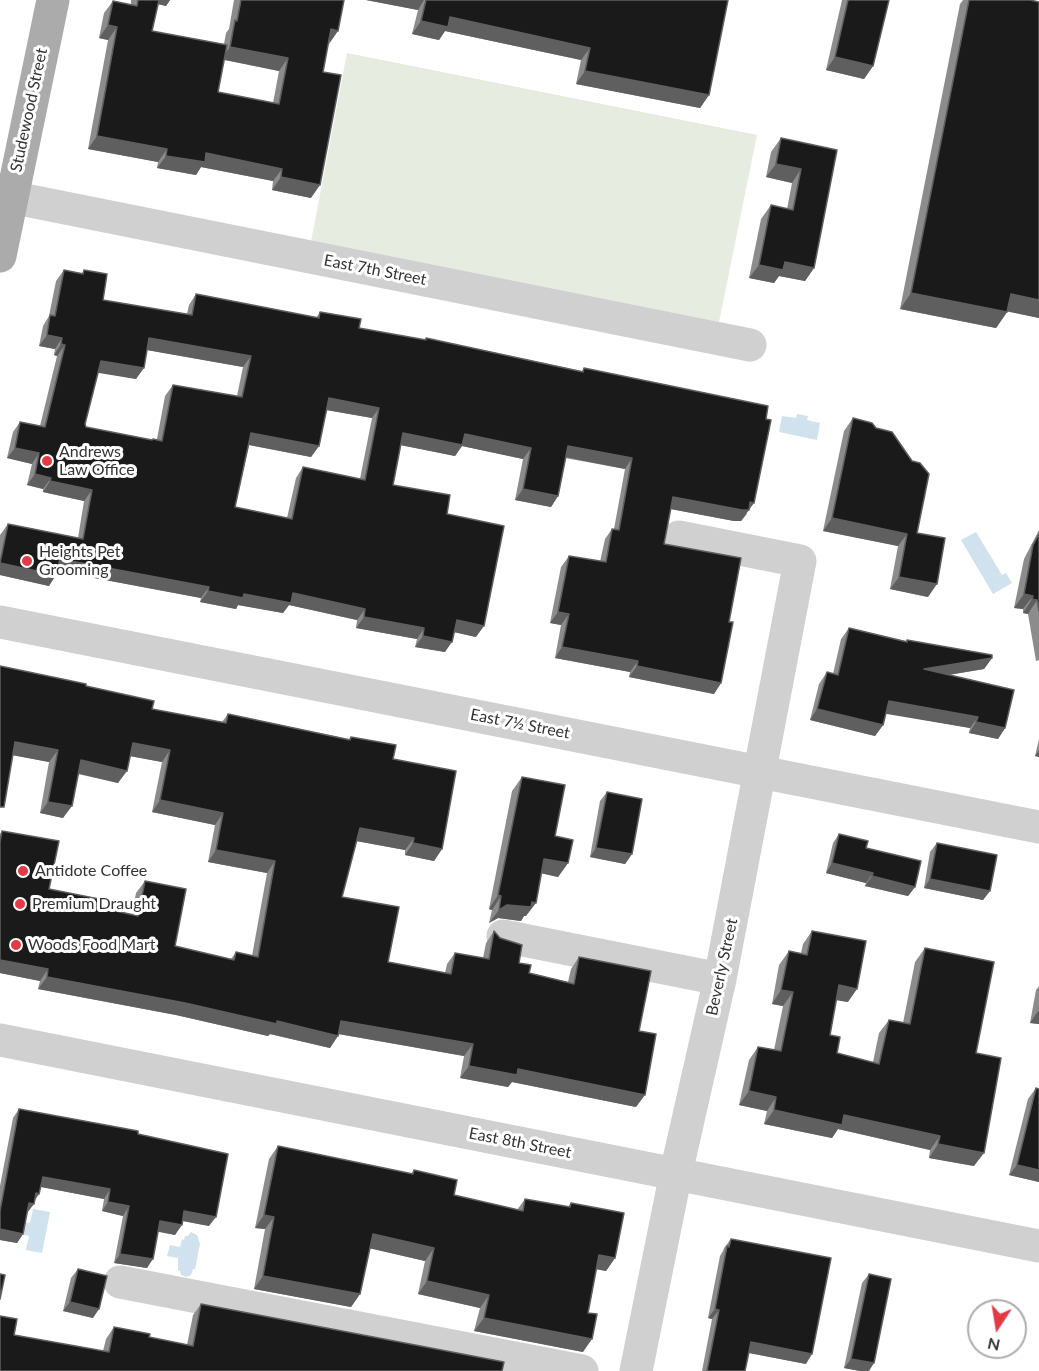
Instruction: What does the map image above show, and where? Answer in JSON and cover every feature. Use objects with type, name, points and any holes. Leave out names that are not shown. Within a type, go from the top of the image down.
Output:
[{"type":"main road","name":"Studewood Street","points":[[0,256],[5,196],[53,0]]},
{"type":"street","name":"East 7th Street","points":[[5,196],[750,345]]},
{"type":"street","name":"Beverly Street","points":[[636,1371],[676,1173],[720,979],[800,561],[679,537]]},
{"type":"street","name":"East 7½ Street","points":[[0,622],[1039,827]]},
{"type":"street","points":[[503,936],[720,979]]},
{"type":"street","name":"East 8th Street","points":[[0,1040],[1039,1246]]},
{"type":"street","points":[[120,1282],[582,1371]]},
{"type":"shaded area","points":[[347,53],[757,135],[719,322],[311,242]]},
{"type":"water","points":[[797,414],[808,416],[807,420],[820,423],[817,440],[779,432],[782,416],[796,418]]},
{"type":"water","points":[[976,532],[1002,575],[1006,573],[1012,583],[993,594],[961,540]]},
{"type":"water","points":[[33,1209],[50,1212],[42,1253],[26,1250],[29,1236],[20,1234],[23,1222],[30,1223]]},
{"type":"water","points":[[191,1232],[197,1235],[200,1244],[195,1269],[191,1275],[186,1277],[178,1270],[178,1258],[167,1256],[170,1245],[180,1247],[182,1239],[184,1240],[185,1236]]},
{"type":"building","points":[[138,0],[159,0],[152,31],[227,45],[218,92],[279,104],[288,58],[230,47],[241,0],[344,0],[338,31],[331,29],[323,72],[341,75],[320,185],[281,177],[282,169],[206,153],[205,162],[166,156],[167,149],[97,136],[117,27],[108,25],[113,1],[137,6]]},
{"type":"building","points":[[426,0],[728,0],[709,95],[585,71],[590,48],[450,17],[448,27],[421,21]]},
{"type":"building","points":[[848,0],[889,0],[873,66],[835,57]]},
{"type":"building","points":[[969,0],[1039,2],[1039,300],[1011,294],[1007,312],[911,293]]},
{"type":"building","points":[[781,138],[837,150],[814,268],[785,262],[783,270],[759,265],[771,205],[793,210],[801,169],[776,164]]},
{"type":"building","points":[[64,270],[83,274],[84,270],[107,274],[103,300],[192,315],[196,294],[319,318],[320,312],[361,319],[359,328],[426,340],[426,338],[583,372],[584,368],[768,406],[766,419],[771,420],[754,503],[750,502],[749,510],[673,497],[664,544],[741,558],[729,622],[733,622],[721,683],[637,666],[638,661],[562,647],[569,614],[558,612],[569,556],[606,562],[612,529],[619,530],[632,458],[568,446],[558,496],[523,489],[531,448],[465,434],[462,445],[403,433],[393,485],[450,495],[447,514],[504,526],[484,626],[457,620],[452,642],[423,636],[424,628],[364,617],[365,609],[293,593],[291,603],[244,594],[243,598],[208,591],[209,587],[60,559],[56,575],[0,563],[8,524],[83,539],[92,490],[50,481],[51,478],[35,474],[39,453],[15,448],[20,422],[45,427],[65,345],[61,344],[62,338],[47,335],[50,315],[55,316]],"holes":[[[149,338],[251,356],[242,397],[173,385],[162,441],[86,427],[101,361],[144,368]],[[329,398],[379,408],[365,480],[303,467],[292,519],[235,507],[251,433],[319,446]]]},
{"type":"building","points":[[853,418],[892,432],[912,461],[920,463],[929,474],[917,533],[945,538],[937,584],[899,577],[907,534],[832,518]]},
{"type":"building","points":[[1039,534],[1039,611],[1037,600],[1032,599],[1033,596],[1024,594],[1033,545]]},
{"type":"building","points":[[849,628],[907,642],[907,640],[992,655],[992,658],[924,669],[1014,690],[1005,728],[976,722],[978,717],[889,701],[883,725],[817,709],[827,672],[838,675]]},
{"type":"building","points":[[0,666],[154,701],[152,709],[226,723],[228,714],[350,740],[351,737],[396,745],[393,759],[456,771],[442,849],[413,843],[414,838],[360,828],[342,897],[399,907],[388,962],[451,974],[455,953],[489,959],[494,931],[500,938],[522,945],[519,963],[531,965],[529,973],[574,984],[579,957],[651,971],[639,1031],[656,1034],[645,1095],[518,1069],[517,1075],[469,1066],[473,1044],[341,1021],[338,1036],[277,1021],[277,1024],[185,1003],[47,977],[48,969],[0,960],[0,842],[2,831],[59,841],[49,889],[99,899],[98,907],[138,916],[145,881],[186,889],[175,946],[234,960],[236,952],[258,957],[275,861],[216,850],[223,813],[160,800],[170,750],[133,743],[127,771],[81,760],[72,806],[48,802],[58,750],[15,742],[4,807],[0,807]]},
{"type":"building","points":[[522,777],[565,785],[555,836],[573,840],[568,863],[544,859],[536,903],[532,902],[531,907],[507,905],[499,910],[501,896],[498,895]]},
{"type":"building","points":[[607,792],[642,799],[632,854],[596,848]]},
{"type":"building","points":[[839,834],[868,841],[866,848],[921,861],[915,887],[832,863]]},
{"type":"building","points":[[937,843],[997,855],[990,891],[930,879]]},
{"type":"building","points":[[812,931],[866,941],[857,989],[839,985],[830,1035],[840,1037],[837,1053],[879,1064],[889,1020],[910,1024],[925,948],[994,962],[976,1053],[1001,1058],[984,1153],[938,1144],[940,1136],[844,1115],[842,1125],[774,1110],[776,1097],[749,1091],[758,1047],[781,1051],[793,992],[781,990],[789,951],[807,955]]},
{"type":"building","points":[[1036,1088],[1039,1089],[1039,1170],[1017,1165]]},
{"type":"building","points":[[19,1109],[138,1131],[138,1134],[228,1154],[216,1217],[184,1211],[182,1225],[160,1221],[153,1259],[120,1254],[129,1206],[108,1202],[110,1189],[43,1177],[34,1204],[29,1203],[23,1234],[0,1229],[0,1211]]},
{"type":"building","points":[[278,1146],[413,1174],[414,1170],[457,1180],[454,1195],[523,1211],[525,1199],[570,1207],[571,1203],[624,1213],[615,1258],[599,1255],[588,1313],[597,1314],[592,1339],[484,1318],[489,1295],[427,1281],[434,1248],[373,1234],[360,1294],[263,1276],[274,1217],[264,1215]]},
{"type":"building","points":[[731,1239],[831,1258],[812,1354],[751,1342],[745,1371],[707,1371],[719,1310],[715,1309],[727,1246],[729,1247]]},
{"type":"building","points":[[78,1269],[107,1276],[99,1309],[70,1302]]},
{"type":"building","points":[[0,1274],[5,1275],[0,1299]]},
{"type":"building","points":[[869,1274],[891,1279],[874,1363],[851,1359]]},
{"type":"building","points":[[201,1304],[504,1362],[502,1371],[0,1371],[0,1316],[17,1319],[14,1335],[109,1352],[114,1327],[193,1346]]},
{"type":"place","name":"Andrews Law Office","points":[[47,461]]},
{"type":"place","name":"Heights Pet Grooming","points":[[27,561]]},
{"type":"place","name":"Antidote Coffee","points":[[23,871]]},
{"type":"place","name":"Premium Draught","points":[[20,904]]},
{"type":"place","name":"Woods Food Mart","points":[[16,945]]}]
